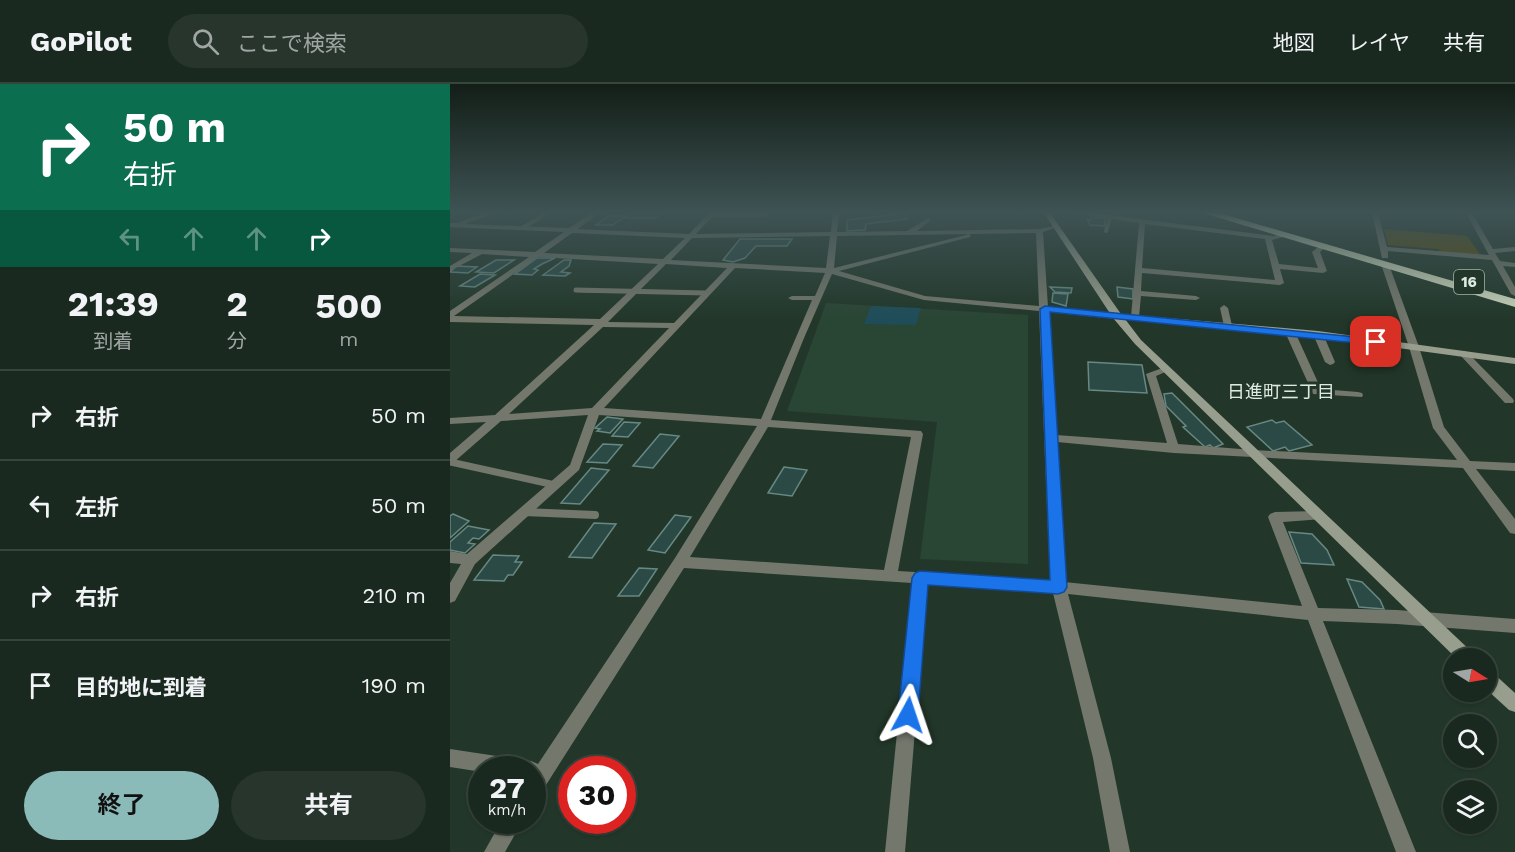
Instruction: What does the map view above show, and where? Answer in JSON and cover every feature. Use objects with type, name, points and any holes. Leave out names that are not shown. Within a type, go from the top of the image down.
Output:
[{"type":"highway","name":"16","points":[[1337,249],[1385,258],[1515,303]]},
{"type":"highway","name":"16","points":[[1353,249],[1515,294]]},
{"type":"street","points":[[450,250],[469,251],[475,249]]},
{"type":"street","points":[[450,269],[478,249]]},
{"type":"street","points":[[494,249],[536,255],[830,271],[924,298],[1318,334],[1515,361]]},
{"type":"street","points":[[450,317],[544,249]]},
{"type":"street","points":[[450,461],[499,418],[678,249]]},
{"type":"street","points":[[546,756],[680,562],[765,422],[830,271],[833,249]]},
{"type":"street","points":[[830,271],[918,249]]},
{"type":"street","points":[[1040,249],[1058,587],[1102,758],[1120,852]]},
{"type":"street","points":[[1071,249],[1116,316],[1166,370],[1456,648]]},
{"type":"street","points":[[1135,317],[1141,249]]},
{"type":"street","points":[[1140,270],[1280,283],[1271,249]]},
{"type":"street","points":[[1276,267],[1323,271],[1316,252],[1319,249]]},
{"type":"street","points":[[1383,249],[1439,428],[1463,463],[1510,515],[1515,529]]},
{"type":"street","points":[[1489,249],[1515,294]]},
{"type":"street","points":[[1385,258],[1494,257],[1515,249]]},
{"type":"street","points":[[1494,257],[1515,265]]},
{"type":"street","points":[[450,597],[470,560],[575,467],[595,411],[733,266]]},
{"type":"street","points":[[1138,293],[1196,298]]},
{"type":"street","points":[[792,298],[817,298]]},
{"type":"street","points":[[1224,308],[1228,326]]},
{"type":"street","points":[[450,317],[676,326]]},
{"type":"street","points":[[1290,332],[1317,392],[1358,395]]},
{"type":"street","points":[[1318,334],[1330,362]]},
{"type":"street","points":[[1464,354],[1509,401]]},
{"type":"street","points":[[1166,370],[1152,374],[1174,449]]},
{"type":"street","points":[[450,421],[595,411],[917,434],[890,576]]},
{"type":"street","points":[[1051,438],[1253,454],[1515,467]]},
{"type":"street","points":[[1318,516],[1275,517],[1406,852]]},
{"type":"street","points":[[450,557],[470,560]]},
{"type":"street","points":[[680,562],[1058,587],[1314,614],[1515,627]]},
{"type":"street","points":[[895,852],[920,578]]},
{"type":"street","points":[[1497,687],[1515,704]]},
{"type":"street","points":[[450,758],[468,761]]},
{"type":"street","points":[[494,852],[505,834]]},
{"type":"lane","points":[[576,290],[706,293]]},
{"type":"lane","points":[[450,461],[555,485]]},
{"type":"lane","points":[[524,512],[595,515]]},
{"type":"shaded area","points":[[1436,249],[1476,249],[1482,257],[1442,254]]},
{"type":"shaded area","points":[[826,303],[1028,315],[1028,564],[920,559],[937,422],[787,411]]},
{"type":"water","points":[[871,306],[921,308],[916,325],[864,324]]},
{"type":"building","points":[[732,249],[753,249],[745,258],[733,262],[723,260]]},
{"type":"building","points":[[537,258],[555,258],[534,269],[538,270],[532,275],[515,274]]},
{"type":"building","points":[[496,260],[514,260],[494,273],[476,272]]},
{"type":"building","points":[[564,260],[571,260],[569,266],[561,272],[570,273],[565,276],[543,275]]},
{"type":"building","points":[[456,266],[477,267],[468,273],[450,272]]},
{"type":"building","points":[[480,274],[495,275],[475,287],[460,286]]},
{"type":"building","points":[[1050,287],[1072,288],[1071,293],[1055,292]]},
{"type":"building","points":[[1117,287],[1133,289],[1133,299],[1118,297]]},
{"type":"building","points":[[1053,293],[1068,294],[1066,306],[1052,302]]},
{"type":"building","points":[[1088,362],[1142,365],[1147,393],[1089,390]]},
{"type":"building","points":[[1172,393],[1223,444],[1213,448],[1210,445],[1205,447],[1183,427],[1186,426],[1166,406],[1164,394]]},
{"type":"building","points":[[607,417],[623,419],[610,433],[597,431],[600,429],[595,428]]},
{"type":"building","points":[[1272,420],[1276,423],[1284,421],[1312,445],[1289,451],[1285,447],[1273,451],[1247,427]]},
{"type":"building","points":[[624,422],[640,423],[628,437],[612,436]]},
{"type":"building","points":[[660,434],[679,436],[653,468],[633,466]]},
{"type":"building","points":[[603,444],[622,445],[607,463],[587,462]]},
{"type":"building","points":[[784,467],[807,470],[792,496],[768,493]]},
{"type":"building","points":[[591,468],[609,470],[580,504],[561,503]]},
{"type":"building","points":[[453,514],[469,521],[450,538],[450,516]]},
{"type":"building","points":[[675,515],[691,517],[665,553],[648,550]]},
{"type":"building","points":[[594,523],[616,524],[592,558],[569,557]]},
{"type":"building","points":[[468,526],[489,530],[479,539],[473,538],[468,543],[475,544],[465,553],[450,550],[450,542]]},
{"type":"building","points":[[1289,532],[1312,534],[1327,550],[1334,565],[1301,563]]},
{"type":"building","points":[[493,555],[519,556],[515,562],[522,562],[513,575],[508,575],[504,581],[474,580]]},
{"type":"building","points":[[639,568],[657,569],[639,596],[618,596]]},
{"type":"building","points":[[1347,579],[1362,582],[1380,600],[1384,609],[1359,607]]},
{"type":"district","name":"日進町三丁目","points":[[1281,391]]},
{"type":"route","points":[[908,715],[920,578],[1058,587],[1045,309],[1318,334],[1376,342]]}]
